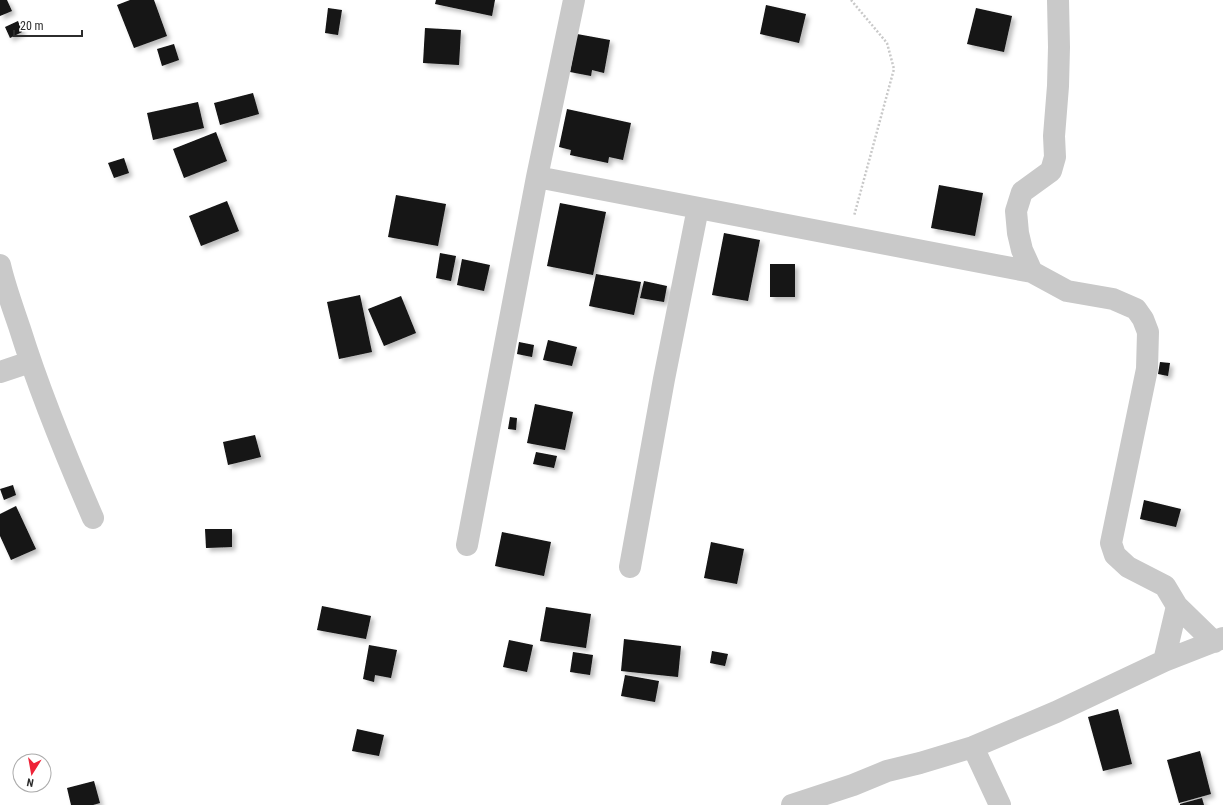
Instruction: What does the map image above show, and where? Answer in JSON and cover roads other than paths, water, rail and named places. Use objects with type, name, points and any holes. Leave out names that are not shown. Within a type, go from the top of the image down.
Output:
[{"type":"street","points":[[467,545],[537,177],[574,0]]},
{"type":"street","points":[[1032,272],[1022,250],[1018,233],[1016,211],[1022,192],[1051,171],[1055,157],[1054,136],[1059,47],[1058,0]]},
{"type":"street","points":[[537,177],[1032,272],[1067,291],[1113,299],[1136,308],[1143,319],[1148,332],[1147,370],[1112,543],[1115,555],[1128,566],[1165,586],[1176,606],[1219,640]]},
{"type":"street","points":[[630,567],[658,410],[698,208]]},
{"type":"street","points":[[0,265],[30,362],[63,447],[93,518]]},
{"type":"street","points":[[0,372],[30,362]]},
{"type":"street","points":[[1164,661],[1176,606]]},
{"type":"street","points":[[792,805],[853,785],[887,771],[973,747],[1056,712],[1164,661],[1219,640]]},
{"type":"street","points":[[973,747],[1000,805]]}]
